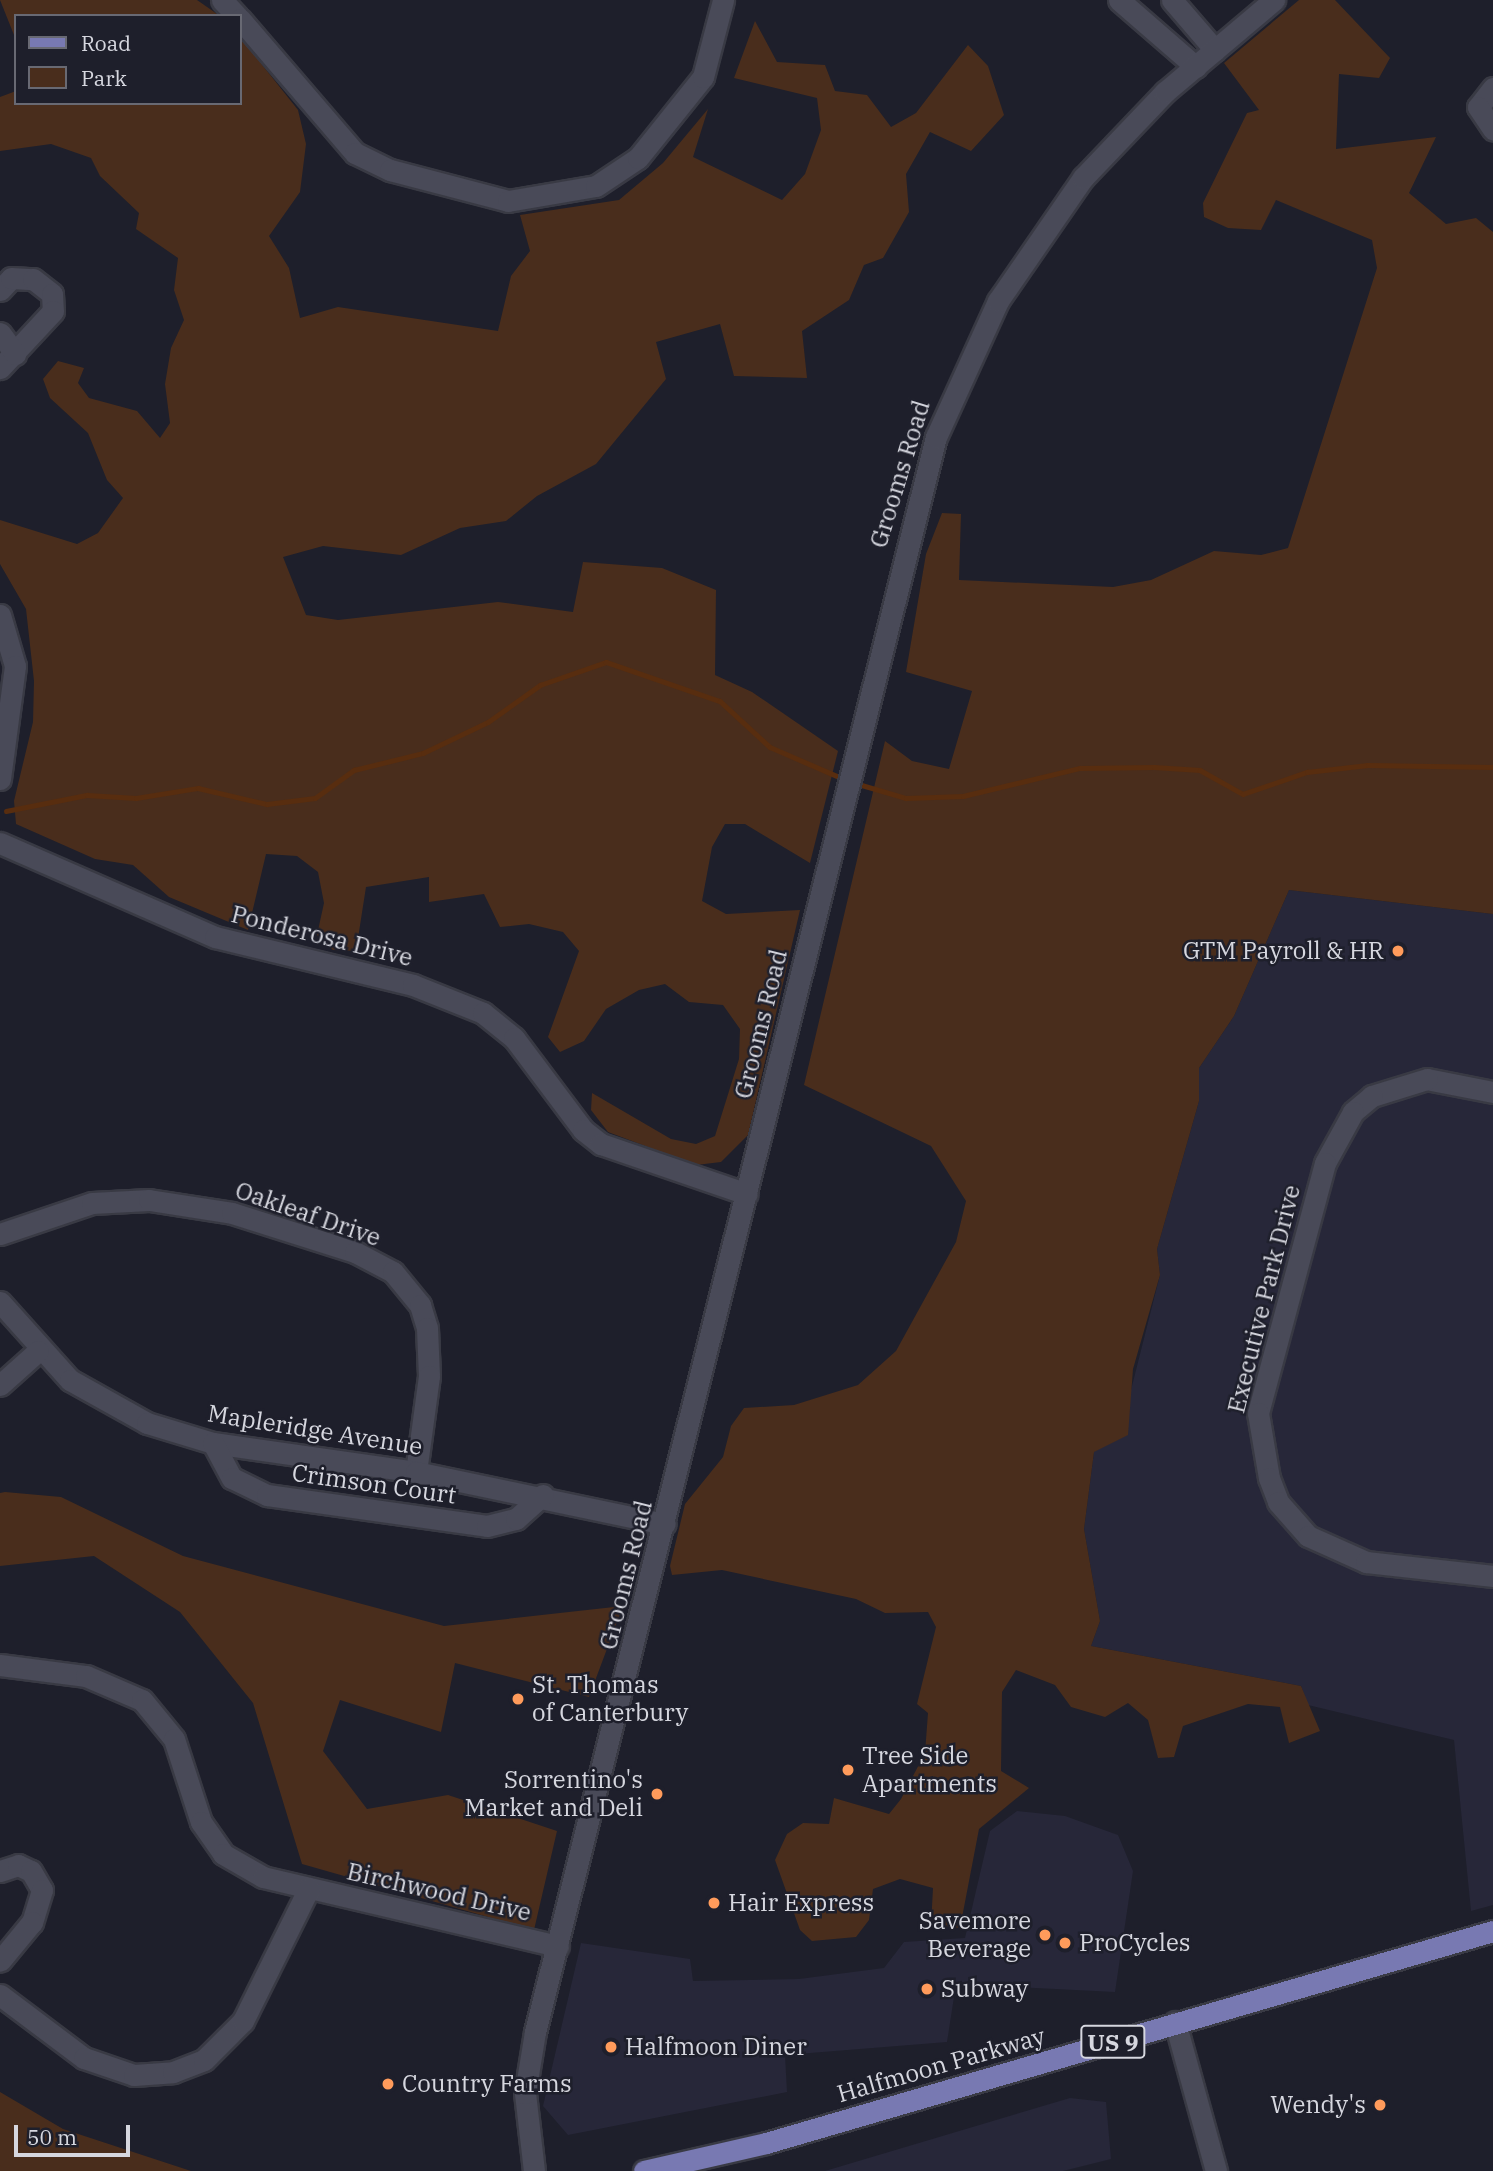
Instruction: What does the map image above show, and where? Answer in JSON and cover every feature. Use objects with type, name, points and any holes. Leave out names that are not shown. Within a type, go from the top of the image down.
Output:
[{"type":"main road","name":"Halfmoon Parkway","points":[[644,2171],[766,2143],[1493,1931]]},
{"type":"street","points":[[222,0],[235,14]]},
{"type":"street","points":[[242,22],[355,153],[390,170],[508,201],[596,187],[638,158],[703,77],[723,0]]},
{"type":"street","points":[[1119,0],[1196,67]]},
{"type":"street","points":[[1172,0],[1216,50]]},
{"type":"street","name":"Grooms Road","points":[[534,2171],[525,2093],[558,1945],[747,1194],[897,575],[932,447],[961,372],[1021,264],[1083,178],[1196,67],[1274,0]]},
{"type":"street","points":[[1493,88],[1478,107],[1493,129]]},
{"type":"street","points":[[0,290],[10,278],[33,279],[52,293],[53,311],[43,328],[8,361],[0,333]]},
{"type":"street","points":[[0,615],[15,666],[0,779]]},
{"type":"street","name":"Ponderosa Drive","points":[[0,842],[215,937],[401,981],[482,1013],[514,1038],[583,1130],[601,1144],[747,1194]]},
{"type":"street","name":"Executive Park Drive","points":[[1493,1092],[1427,1079],[1372,1096],[1353,1112],[1325,1163],[1258,1413],[1269,1478],[1278,1502],[1308,1536],[1366,1562],[1493,1576]]},
{"type":"street","name":"Oakleaf Drive","points":[[0,1234],[92,1203],[149,1200],[232,1213],[355,1252],[393,1272],[420,1305],[427,1328],[429,1376],[416,1472]]},
{"type":"street","name":"Mapleridge Avenue","points":[[0,1302],[38,1351],[117,1409],[213,1443],[416,1472],[543,1495],[665,1524]]},
{"type":"street","points":[[0,1385],[38,1351]]},
{"type":"street","name":"Crimson Court","points":[[213,1443],[232,1478],[267,1495],[487,1526],[516,1519],[543,1495]]},
{"type":"street","name":"Birchwood Drive","points":[[0,1665],[86,1676],[142,1700],[174,1739],[201,1822],[223,1854],[263,1877],[558,1945]]},
{"type":"street","points":[[0,1871],[18,1865],[31,1871],[42,1889],[32,1923],[0,1961]]},
{"type":"street","name":"Birchwood Drive","points":[[0,1995],[84,2058],[134,2075],[173,2072],[204,2060],[243,2021],[309,1888]]},
{"type":"street","points":[[1175,2022],[1216,2171]]},
{"type":"shaded area","points":[[1289,890],[1493,914],[1493,1905],[1471,1911],[1454,1740],[1308,1705],[1301,1686],[1091,1646],[1100,1621],[1084,1529],[1094,1452],[1129,1398],[1160,1275],[1157,1249],[1199,1101],[1199,1068],[1234,1016]]},
{"type":"shaded area","points":[[1017,1811],[1065,1816],[1118,1835],[1133,1871],[1115,1992],[956,1984],[947,2042],[785,2055],[787,2092],[568,2135],[543,2106],[581,1943],[690,1959],[693,1981],[799,1979],[884,1968],[904,1942],[965,1938],[990,1831]]},
{"type":"shaded area","points":[[1070,2098],[1106,2102],[1111,2159],[1063,2171],[825,2171]]},
{"type":"green space","points":[[0,0],[197,0],[217,14],[14,14],[14,35]]},
{"type":"green space","points":[[1299,0],[1335,0],[1390,58],[1379,78],[1339,74],[1336,149],[1436,137],[1409,193],[1446,224],[1476,218],[1493,232],[1493,914],[1289,890],[1234,1016],[1199,1068],[1199,1101],[1157,1249],[1160,1275],[1133,1369],[1128,1435],[1094,1452],[1084,1529],[1100,1621],[1091,1646],[1301,1686],[1320,1731],[1289,1743],[1280,1707],[1248,1704],[1183,1726],[1174,1757],[1158,1758],[1148,1720],[1128,1703],[1105,1717],[1071,1707],[1055,1685],[1016,1670],[1002,1692],[1001,1771],[1029,1788],[979,1829],[960,1928],[931,1925],[933,1888],[900,1879],[873,1889],[869,1920],[856,1937],[812,1941],[800,1930],[775,1860],[787,1834],[803,1823],[829,1824],[834,1798],[889,1814],[901,1799],[925,1753],[928,1713],[917,1704],[936,1627],[928,1612],[885,1613],[856,1599],[722,1570],[672,1575],[670,1566],[685,1504],[723,1457],[731,1426],[744,1408],[794,1405],[858,1385],[896,1351],[956,1242],[966,1201],[931,1146],[804,1085],[885,741],[912,761],[949,769],[972,691],[906,672],[926,554],[942,513],[961,514],[959,580],[1113,587],[1151,580],[1214,551],[1261,555],[1288,548],[1377,268],[1372,240],[1276,200],[1261,230],[1228,228],[1204,217],[1203,203],[1247,113],[1259,110],[1224,63]]},
{"type":"green space","points":[[755,21],[777,62],[825,65],[835,91],[867,95],[891,127],[916,113],[968,45],[988,66],[1004,115],[971,151],[930,132],[906,174],[909,212],[883,258],[864,265],[849,300],[802,331],[807,378],[734,376],[720,324],[656,342],[666,379],[596,464],[537,496],[506,521],[460,528],[401,555],[323,546],[283,557],[306,615],[338,620],[498,602],[573,612],[583,562],[662,568],[716,590],[715,675],[752,692],[838,751],[810,863],[745,824],[725,824],[712,847],[702,901],[726,914],[800,910],[748,1135],[721,1162],[696,1165],[608,1132],[591,1110],[592,1093],[671,1139],[696,1144],[715,1136],[739,1059],[740,1029],[723,1005],[689,1002],[665,984],[639,990],[606,1009],[584,1041],[560,1052],[548,1037],[579,951],[563,932],[529,924],[500,927],[484,894],[429,902],[429,877],[366,887],[356,951],[333,950],[317,935],[324,903],[318,872],[297,856],[266,854],[248,930],[169,897],[133,865],[95,859],[16,824],[14,801],[33,722],[34,681],[26,609],[0,564],[0,520],[77,544],[98,533],[123,498],[107,480],[88,433],[50,398],[43,379],[58,361],[84,368],[78,383],[89,398],[137,411],[160,438],[170,423],[165,384],[171,348],[184,320],[174,290],[178,258],[136,229],[139,213],[100,176],[91,158],[51,144],[0,151],[0,97],[14,92],[14,105],[242,105],[242,40],[298,110],[306,144],[300,192],[269,236],[289,268],[300,318],[338,307],[498,331],[511,276],[530,251],[520,215],[619,200],[663,163],[708,109],[693,157],[782,200],[805,174],[821,130],[817,98],[734,78]]},
{"type":"green space","points":[[0,1493],[61,1497],[183,1556],[444,1626],[623,1606],[589,1697],[455,1663],[441,1732],[340,1700],[323,1751],[367,1809],[448,1795],[557,1831],[534,1930],[302,1864],[253,1703],[180,1612],[94,1556],[0,1566]]},
{"type":"green space","points":[[0,2092],[63,2129],[191,2171],[0,2171]]},
{"type":"waterway","points":[[6,811],[87,795],[136,798],[198,788],[267,804],[315,798],[354,770],[423,753],[488,722],[540,685],[606,662],[720,701],[770,747],[844,779]]},
{"type":"waterway","points":[[855,783],[906,798],[963,796],[1080,768],[1154,767],[1200,770],[1243,794],[1307,772],[1368,765],[1493,767]]},
{"type":"place","name":"GTM Payroll & HR","points":[[1398,951]]},
{"type":"place","name":"St. Thomas of Canterbury","points":[[518,1699]]},
{"type":"place","name":"Tree Side Apartments","points":[[848,1770]]},
{"type":"place","name":"Sorrentino's Market and Deli","points":[[657,1794]]},
{"type":"place","name":"Hair Express","points":[[714,1903]]},
{"type":"place","name":"Savemore Beverage","points":[[1045,1935]]},
{"type":"place","name":"ProCycles","points":[[1065,1943]]},
{"type":"place","name":"Subway","points":[[927,1989]]},
{"type":"place","name":"Halfmoon Diner","points":[[611,2047]]},
{"type":"place","name":"Country Farms","points":[[388,2084]]},
{"type":"place","name":"Wendy's","points":[[1380,2105]]}]
